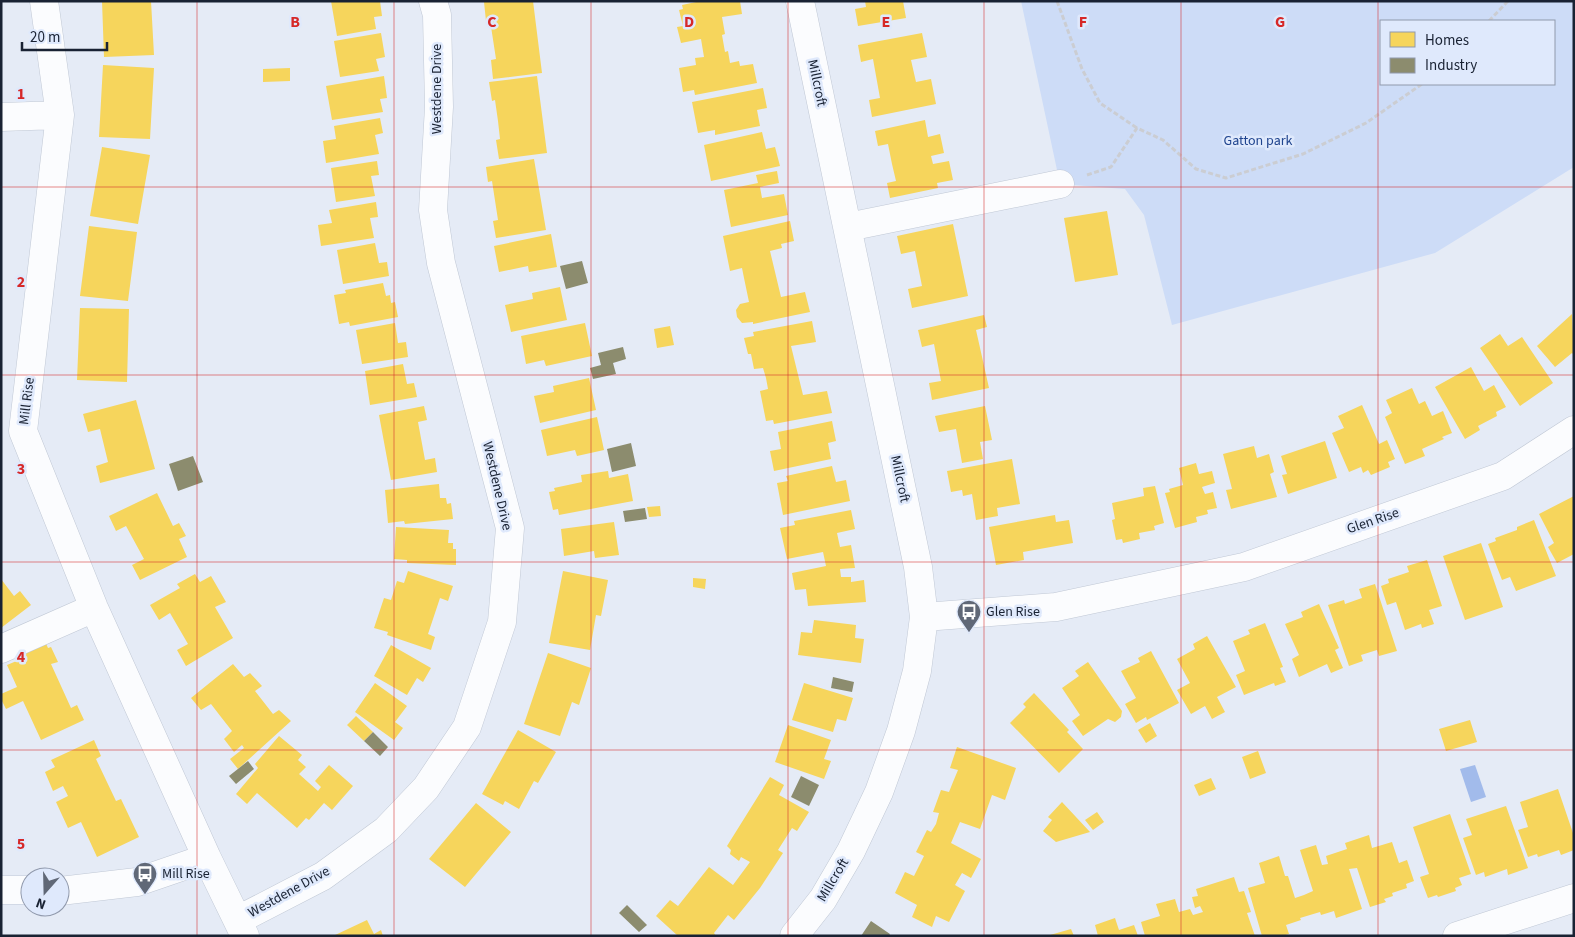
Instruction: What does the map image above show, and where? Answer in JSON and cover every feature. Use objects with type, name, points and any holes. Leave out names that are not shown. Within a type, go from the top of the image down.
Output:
[{"type":"street","name":"Mill Rise","points":[[44,1],[60,115],[12,432],[207,858],[242,928]]},
{"type":"street","name":"Westdene Drive","points":[[242,928],[323,876],[386,830],[426,788],[467,727],[502,622],[510,528],[441,263],[432,210],[439,107],[437,15],[434,1]]},
{"type":"street","name":"Millcroft","points":[[794,936],[827,891],[851,850],[879,792],[900,731],[917,671],[924,617],[918,566],[800,1]]},
{"type":"street","points":[[1,117],[60,115]]},
{"type":"street","points":[[848,227],[1060,184]]},
{"type":"street","name":"Glen Rise","points":[[924,617],[1056,607],[1244,567],[1503,476],[1574,430]]},
{"type":"street","points":[[1,649],[94,608]]},
{"type":"street","points":[[70,890],[137,882],[207,858]]},
{"type":"street","points":[[1,890],[20,890]]},
{"type":"street","points":[[1457,936],[1574,898]]},
{"type":"path","points":[[1057,1],[1082,69],[1100,104],[1137,128],[1163,140],[1196,169],[1226,178],[1303,154],[1366,122],[1421,85]]},
{"type":"path","points":[[1490,20],[1508,1]]},
{"type":"path","points":[[1060,184],[1111,167],[1137,128]]},
{"type":"green space","name":"Gatton park","points":[[1021,1],[1574,1],[1574,167],[1435,253],[1172,325],[1144,215],[1125,189],[1060,184]]},
{"type":"water","points":[[1475,765],[1486,797],[1471,802],[1460,769]]},
{"type":"building: Homes","points":[[102,1],[151,1],[154,55],[104,57]]},
{"type":"building: Homes","points":[[331,1],[380,1],[382,16],[374,17],[376,29],[337,36]]},
{"type":"building: Homes","points":[[533,1],[542,73],[493,79],[491,60],[496,59],[490,20],[486,21],[484,2]]},
{"type":"building: Homes","points":[[701,1],[740,1],[742,14],[722,17],[725,34],[722,35],[725,52],[728,51],[730,63],[739,61],[740,66],[753,64],[757,83],[695,95],[694,90],[683,92],[679,68],[696,65],[695,58],[704,57],[701,39],[681,43],[677,27],[683,26],[679,10],[683,9],[682,5]]},
{"type":"building: Homes","points":[[865,1],[903,1],[906,18],[858,26],[855,9],[866,7]]},
{"type":"building: Homes","points":[[381,33],[385,57],[376,59],[379,71],[340,77],[334,41]]},
{"type":"building: Homes","points":[[922,33],[927,57],[911,60],[916,82],[931,79],[936,104],[872,117],[869,100],[880,98],[873,59],[861,62],[858,45]]},
{"type":"building: Homes","points":[[103,65],[154,68],[150,139],[99,137]]},
{"type":"building: Homes","points":[[290,68],[290,81],[263,82],[263,69]]},
{"type":"building: Homes","points":[[384,76],[387,98],[380,99],[383,112],[332,120],[326,86]]},
{"type":"building: Homes","points":[[537,76],[547,153],[499,159],[496,140],[500,139],[498,121],[495,100],[492,101],[489,82]]},
{"type":"building: Homes","points":[[763,88],[767,108],[757,110],[760,126],[715,135],[715,130],[698,133],[692,102]]},
{"type":"building: Homes","points":[[380,118],[383,133],[375,135],[379,154],[326,163],[323,141],[336,139],[334,126]]},
{"type":"building: Homes","points":[[925,120],[928,137],[940,134],[944,153],[931,156],[933,164],[949,161],[953,180],[937,183],[938,188],[890,198],[887,183],[896,181],[888,144],[878,146],[875,131]]},
{"type":"building: Homes","points":[[762,132],[766,149],[775,147],[780,166],[711,181],[704,145]]},
{"type":"building: Homes","points":[[102,147],[150,155],[138,224],[90,216]]},
{"type":"building: Homes","points":[[534,159],[546,230],[496,238],[493,221],[498,220],[492,181],[488,182],[486,167]]},
{"type":"building: Homes","points":[[377,161],[379,175],[371,176],[375,196],[336,202],[331,168]]},
{"type":"building: Homes","points":[[777,171],[779,183],[760,187],[762,198],[784,194],[788,215],[731,227],[724,190],[758,183],[756,175]]},
{"type":"building: Homes","points":[[376,202],[378,217],[370,218],[374,238],[321,246],[318,225],[332,223],[329,210]]},
{"type":"building: Homes","points":[[1107,211],[1118,275],[1075,282],[1064,218]]},
{"type":"building: Homes","points":[[790,221],[794,241],[781,244],[782,248],[770,251],[781,297],[805,292],[810,312],[753,324],[753,322],[742,323],[737,317],[736,310],[740,304],[749,302],[742,268],[730,271],[723,236]]},
{"type":"building: Homes","points":[[953,224],[968,296],[912,308],[908,289],[922,286],[915,251],[901,254],[897,236]]},
{"type":"building: Homes","points":[[89,226],[137,232],[128,301],[80,296]]},
{"type":"building: Homes","points":[[551,234],[557,267],[529,272],[528,266],[499,272],[494,246]]},
{"type":"building: Homes","points":[[375,243],[379,263],[387,262],[389,276],[343,284],[337,250]]},
{"type":"building: Homes","points":[[383,283],[386,296],[390,295],[391,303],[395,302],[398,317],[350,326],[349,322],[339,324],[334,295],[346,293],[345,290]]},
{"type":"building: Homes","points":[[560,287],[567,320],[511,332],[505,305],[533,299],[532,293]]},
{"type":"building: Homes","points":[[80,308],[129,309],[127,382],[77,380]]},
{"type":"building: Homes","points":[[1572,314],[1574,355],[1572,353],[1555,367],[1537,346]]},
{"type":"building: Homes","points":[[984,315],[987,327],[976,330],[989,388],[932,400],[929,383],[941,381],[934,344],[922,347],[918,330]]},
{"type":"building: Homes","points":[[812,321],[816,342],[791,346],[803,395],[827,391],[832,413],[774,424],[773,420],[766,421],[760,391],[768,389],[766,378],[763,368],[754,369],[751,354],[748,354],[744,338],[754,336],[753,332]]},
{"type":"building: Homes","points":[[395,323],[398,343],[406,342],[408,357],[362,364],[356,330]]},
{"type":"building: Homes","points":[[585,323],[592,356],[546,366],[544,360],[526,364],[521,336]]},
{"type":"building: Homes","points":[[670,326],[674,345],[657,348],[654,329]]},
{"type":"building: Homes","points":[[1500,334],[1508,346],[1522,337],[1553,383],[1520,406],[1480,348]]},
{"type":"building: Homes","points":[[403,364],[407,384],[414,383],[417,397],[370,405],[365,371]]},
{"type":"building: Homes","points":[[1471,367],[1484,391],[1494,385],[1506,407],[1496,412],[1497,416],[1478,426],[1480,430],[1465,439],[1435,387]]},
{"type":"building: Homes","points":[[589,378],[596,410],[540,423],[534,396],[554,392],[553,386]]},
{"type":"building: Homes","points":[[1412,388],[1419,404],[1425,401],[1432,416],[1443,411],[1452,433],[1442,437],[1444,439],[1422,449],[1425,456],[1405,464],[1385,417],[1392,413],[1386,400]]},
{"type":"building: Homes","points":[[136,400],[155,469],[100,483],[96,466],[108,462],[100,429],[88,432],[83,414]]},
{"type":"building: Homes","points":[[1362,405],[1379,444],[1387,440],[1395,459],[1388,462],[1390,467],[1371,475],[1368,470],[1363,473],[1361,467],[1349,472],[1332,433],[1344,428],[1338,416]]},
{"type":"building: Homes","points":[[424,406],[427,420],[418,422],[425,460],[435,458],[437,472],[391,480],[379,415]]},
{"type":"building: Homes","points":[[985,406],[992,440],[980,442],[983,459],[962,463],[956,429],[939,432],[935,416]]},
{"type":"building: Homes","points":[[597,417],[604,450],[577,456],[575,450],[547,456],[541,430]]},
{"type":"building: Homes","points":[[832,421],[836,441],[828,443],[831,459],[774,471],[770,451],[781,449],[778,432]]},
{"type":"building: Homes","points":[[1325,441],[1337,478],[1288,494],[1282,475],[1287,474],[1281,456]]},
{"type":"building: Homes","points":[[1254,446],[1257,458],[1269,454],[1274,472],[1270,474],[1277,497],[1231,509],[1226,490],[1232,489],[1223,454]]},
{"type":"building: Homes","points":[[1012,459],[1020,504],[997,508],[998,516],[976,520],[972,494],[963,496],[962,490],[951,492],[947,471]]},
{"type":"building: Homes","points":[[1196,463],[1199,474],[1212,471],[1215,483],[1202,487],[1205,494],[1213,492],[1217,508],[1207,510],[1208,514],[1196,517],[1197,522],[1175,528],[1165,493],[1170,492],[1169,489],[1183,485],[1179,468]]},
{"type":"building: Homes","points":[[832,466],[836,482],[846,480],[850,501],[783,515],[777,483],[788,481],[786,476]]},
{"type":"building: Homes","points":[[608,471],[609,478],[628,474],[633,501],[559,515],[558,509],[553,510],[549,492],[555,491],[554,488],[582,482],[581,475]]},
{"type":"building: Homes","points":[[439,484],[440,498],[446,498],[447,504],[451,503],[453,519],[405,524],[404,521],[388,523],[385,490]]},
{"type":"building: Homes","points":[[1155,486],[1164,523],[1154,526],[1155,530],[1139,533],[1140,539],[1123,543],[1122,539],[1116,540],[1112,520],[1115,519],[1112,503],[1144,496],[1143,488]]},
{"type":"building: Homes","points":[[157,493],[173,526],[179,523],[186,536],[179,539],[187,557],[140,580],[132,565],[144,559],[126,526],[116,531],[109,516]]},
{"type":"building: Homes","points":[[1574,496],[1574,554],[1557,563],[1548,547],[1554,543],[1539,514]]},
{"type":"building: Homes","points":[[660,506],[661,516],[649,517],[647,507]]},
{"type":"building: Homes","points":[[851,510],[855,529],[837,533],[840,547],[851,545],[855,568],[840,569],[841,577],[851,577],[851,582],[864,580],[866,602],[808,606],[806,589],[795,590],[792,573],[826,566],[823,552],[787,559],[780,528],[795,525],[794,521]]},
{"type":"building: Homes","points":[[1055,515],[1056,522],[1069,520],[1073,543],[1023,552],[1024,560],[996,565],[989,527]]},
{"type":"building: Homes","points":[[1534,520],[1556,576],[1516,591],[1510,577],[1502,580],[1488,544],[1496,541],[1495,538],[1517,530],[1517,527]]},
{"type":"building: Homes","points":[[614,522],[619,555],[595,558],[594,551],[564,556],[561,529]]},
{"type":"building: Homes","points":[[396,527],[449,530],[448,543],[453,543],[453,549],[456,549],[456,565],[407,563],[407,560],[394,559]]},
{"type":"building: Homes","points":[[1481,543],[1503,607],[1465,620],[1443,556]]},
{"type":"building: Homes","points":[[1427,560],[1442,606],[1429,610],[1434,624],[1422,628],[1421,624],[1405,630],[1396,602],[1387,605],[1381,586],[1389,583],[1388,579],[1409,572],[1407,566]]},
{"type":"building: Homes","points":[[408,571],[453,586],[448,601],[440,598],[428,634],[435,637],[431,650],[387,635],[388,632],[374,628],[384,598],[391,600],[397,581],[404,583]]},
{"type":"building: Homes","points":[[563,571],[608,580],[601,616],[596,615],[590,650],[549,643]]},
{"type":"building: Homes","points":[[195,574],[200,582],[211,576],[226,602],[215,607],[233,638],[186,666],[177,650],[188,644],[170,613],[159,620],[150,605],[180,588],[177,584]]},
{"type":"building: Homes","points":[[693,578],[706,579],[705,589],[693,587]]},
{"type":"building: Homes","points":[[1,579],[14,596],[20,591],[31,605],[1,628]]},
{"type":"building: Homes","points":[[1375,584],[1397,651],[1379,656],[1377,650],[1361,655],[1363,661],[1349,666],[1328,605],[1344,600],[1345,604],[1362,598],[1359,589]]},
{"type":"building: Homes","points":[[1319,604],[1339,648],[1335,650],[1343,668],[1331,673],[1327,664],[1299,677],[1292,659],[1299,655],[1285,624],[1303,617],[1301,612]]},
{"type":"building: Homes","points":[[814,620],[856,625],[855,638],[864,639],[861,663],[798,655],[801,632],[812,633]]},
{"type":"building: Homes","points":[[1265,623],[1283,667],[1280,668],[1286,682],[1275,686],[1274,683],[1244,695],[1236,675],[1245,671],[1233,641],[1250,634],[1248,630]]},
{"type":"building: Homes","points":[[1207,636],[1236,687],[1217,697],[1225,712],[1212,719],[1205,706],[1191,714],[1177,690],[1190,683],[1177,659],[1195,649],[1193,644]]},
{"type":"building: Homes","points":[[43,637],[48,648],[51,647],[58,662],[51,664],[71,708],[77,705],[84,720],[41,740],[23,701],[6,709],[1,699],[1,694],[17,687],[7,665],[26,657],[21,647]]},
{"type":"building: Homes","points":[[391,645],[431,668],[423,682],[417,678],[407,695],[374,676]]},
{"type":"building: Homes","points":[[1151,651],[1179,703],[1147,720],[1146,717],[1136,723],[1125,704],[1136,698],[1121,671],[1140,662],[1138,658]]},
{"type":"building: Homes","points":[[548,653],[591,668],[579,705],[572,702],[560,736],[524,724]]},
{"type":"building: Homes","points":[[1088,662],[1122,711],[1121,717],[1115,722],[1108,719],[1083,736],[1072,721],[1080,715],[1062,688],[1079,676],[1075,671]]},
{"type":"building: Homes","points":[[233,664],[244,677],[250,673],[262,686],[255,691],[273,714],[279,710],[291,721],[238,769],[230,759],[244,748],[242,745],[234,752],[224,739],[232,731],[211,704],[201,710],[191,698]]},
{"type":"building: Homes","points":[[375,683],[407,706],[395,722],[403,728],[394,740],[355,712]]},
{"type":"building: Homes","points":[[804,683],[853,698],[846,721],[837,719],[833,732],[792,720]]},
{"type":"building: Homes","points":[[1034,693],[1069,730],[1067,732],[1083,749],[1059,773],[1010,723],[1026,707],[1023,704]]},
{"type":"building: Homes","points":[[356,716],[373,732],[364,741],[347,725]]},
{"type":"building: Homes","points":[[1470,720],[1477,742],[1446,751],[1439,729]]},
{"type":"building: Homes","points":[[1150,723],[1157,736],[1146,743],[1138,730]]},
{"type":"building: Homes","points":[[788,725],[831,740],[824,759],[831,761],[824,779],[775,762]]},
{"type":"building: Homes","points":[[518,730],[556,752],[538,783],[534,781],[519,809],[505,801],[503,805],[482,794]]},
{"type":"building: Homes","points":[[279,736],[302,755],[298,760],[306,767],[299,774],[318,791],[321,787],[315,781],[329,765],[353,786],[332,810],[324,803],[309,820],[306,818],[297,828],[257,793],[247,804],[236,794],[258,768],[255,764]]},
{"type":"building: Homes","points":[[94,740],[101,756],[96,759],[116,801],[121,799],[139,837],[97,857],[81,822],[68,828],[56,802],[68,796],[63,786],[53,791],[45,772],[55,767],[51,760]]},
{"type":"building: Homes","points":[[957,747],[1016,768],[1005,800],[992,795],[980,829],[960,822],[951,843],[981,859],[971,878],[962,873],[955,885],[965,891],[949,922],[936,916],[932,927],[912,917],[917,905],[895,893],[905,872],[914,876],[924,856],[916,852],[927,830],[931,832],[936,824],[939,813],[933,812],[941,790],[949,792],[958,770],[950,768]]},
{"type":"building: Homes","points":[[1258,751],[1266,773],[1250,779],[1242,757]]},
{"type":"building: Homes","points":[[770,777],[784,785],[779,795],[809,812],[797,831],[792,828],[778,850],[783,853],[760,888],[734,920],[728,915],[714,933],[716,936],[678,936],[656,916],[670,900],[678,906],[709,867],[733,885],[750,862],[741,857],[739,861],[730,854],[731,850],[727,846]]},
{"type":"building: Homes","points":[[1211,778],[1216,789],[1199,796],[1194,785]]},
{"type":"building: Homes","points":[[1558,789],[1574,836],[1574,850],[1561,855],[1559,850],[1538,857],[1537,854],[1528,857],[1518,830],[1528,827],[1520,802]]},
{"type":"building: Homes","points":[[1062,802],[1090,832],[1056,842],[1043,831],[1052,820],[1048,817]]},
{"type":"building: Homes","points":[[476,803],[511,832],[465,887],[429,859]]},
{"type":"building: Homes","points":[[1506,806],[1528,868],[1508,875],[1507,869],[1485,877],[1484,872],[1476,875],[1463,838],[1472,835],[1466,819]]},
{"type":"building: Homes","points":[[1097,812],[1104,822],[1093,830],[1085,820]]},
{"type":"building: Homes","points":[[1450,814],[1471,874],[1459,878],[1462,885],[1455,888],[1456,891],[1428,898],[1420,877],[1429,874],[1413,827]]},
{"type":"building: Homes","points":[[1369,835],[1372,848],[1392,842],[1399,863],[1407,860],[1414,881],[1406,884],[1407,888],[1392,893],[1393,896],[1384,899],[1386,902],[1370,907],[1357,868],[1349,869],[1362,909],[1336,918],[1334,911],[1321,915],[1320,912],[1300,918],[1301,920],[1286,925],[1289,934],[1262,936],[1248,888],[1265,883],[1259,863],[1279,856],[1285,876],[1288,876],[1295,898],[1313,891],[1300,850],[1316,845],[1322,865],[1328,864],[1326,856],[1347,849],[1345,843]]},
{"type":"building: Homes","points":[[1234,877],[1239,892],[1244,891],[1251,912],[1247,913],[1255,936],[1145,936],[1141,922],[1160,916],[1156,904],[1175,899],[1179,912],[1190,909],[1193,915],[1203,912],[1200,906],[1195,908],[1192,897],[1198,896],[1196,889]]},
{"type":"building: Homes","points":[[1115,918],[1119,930],[1134,925],[1138,936],[1098,936],[1095,925]]},
{"type":"building: Homes","points":[[367,920],[374,934],[381,930],[383,936],[333,936]]},
{"type":"building: Homes","points":[[1071,929],[1074,936],[1050,936],[1050,935]]},
{"type":"building: Industry","points":[[582,261],[588,283],[566,289],[560,266]]},
{"type":"building: Industry","points":[[623,347],[626,359],[613,363],[616,374],[593,379],[590,368],[601,365],[598,353]]},
{"type":"building: Industry","points":[[631,443],[636,466],[612,472],[607,449]]},
{"type":"building: Industry","points":[[193,456],[203,482],[178,491],[169,464]]},
{"type":"building: Industry","points":[[645,508],[647,519],[625,522],[623,511]]},
{"type":"building: Industry","points":[[833,677],[854,682],[852,692],[831,688]]},
{"type":"building: Industry","points":[[373,732],[388,747],[380,756],[364,741]]},
{"type":"building: Industry","points":[[248,761],[254,769],[236,784],[229,776]]},
{"type":"building: Industry","points":[[801,776],[819,785],[809,806],[791,797]]},
{"type":"building: Industry","points":[[627,905],[647,925],[639,932],[619,913]]},
{"type":"building: Industry","points":[[871,921],[890,934],[889,936],[861,936]]},
{"type":"place","name":"Glen Rise","points":[[969,633]]},
{"type":"place","name":"Mill Rise","points":[[145,895]]}]
